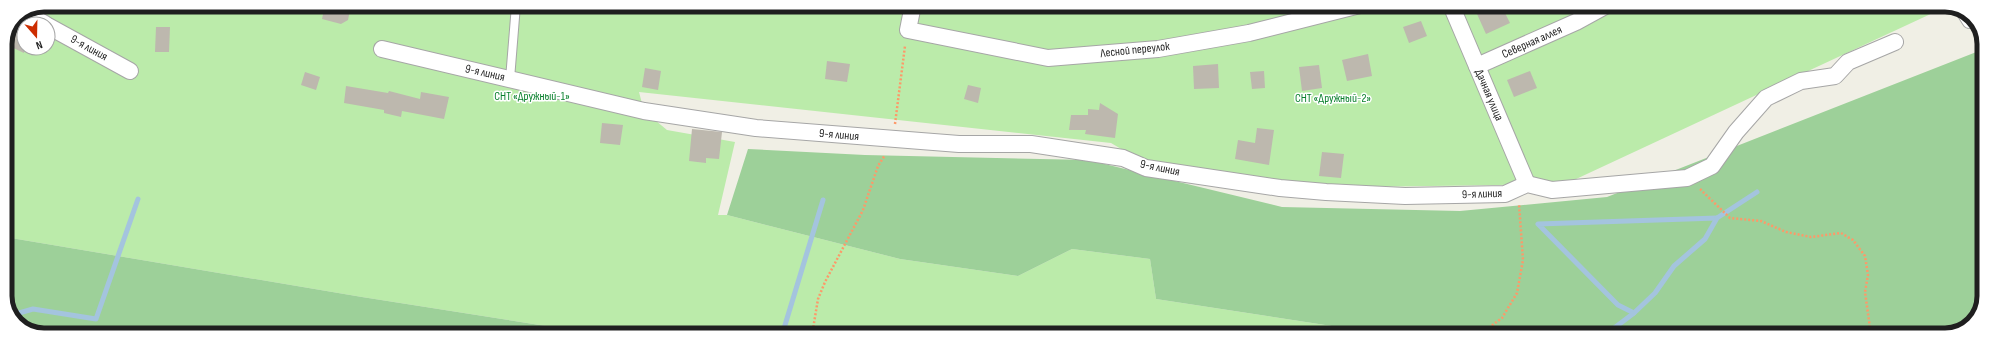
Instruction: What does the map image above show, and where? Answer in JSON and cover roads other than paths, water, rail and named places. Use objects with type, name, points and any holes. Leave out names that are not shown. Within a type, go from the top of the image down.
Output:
[{"type":"street","name":"Лесной переулок","points":[[912,12],[908,30],[1048,58],[1158,49],[1249,33],[1332,12]]},
{"type":"street","name":"Дачная улица","points":[[1454,12],[1527,184]]},
{"type":"street","name":"Северная аллея","points":[[1477,66],[1576,22],[1594,12]]},
{"type":"street","name":"9-я линия","points":[[56,30],[130,71]]},
{"type":"street","points":[[1527,184],[1552,190],[1687,178],[1712,166],[1736,132],[1766,98],[1801,81],[1835,76],[1848,62],[1895,42]]},
{"type":"street","name":"9-я линия","points":[[382,49],[652,112],[756,128],[959,144],[1031,144],[1123,158],[1146,168],[1280,188],[1326,192],[1405,196],[1505,194],[1527,184]]},
{"type":"lane","points":[[510,79],[515,12]]},
{"type":"waterway","points":[[1614,328],[1634,313],[1655,293],[1674,266],[1705,239],[1717,218],[1757,192]]},
{"type":"waterway","points":[[17,314],[33,309],[96,319],[138,199]]},
{"type":"waterway","points":[[784,328],[823,200]]},
{"type":"waterway","points":[[1634,313],[1618,305],[1538,224],[1717,218]]},
{"type":"park label","name":"СНТ «Дружный-1»","points":[[532,96]]},
{"type":"park label","name":"СНТ «Дружный-2»","points":[[1333,98]]}]
